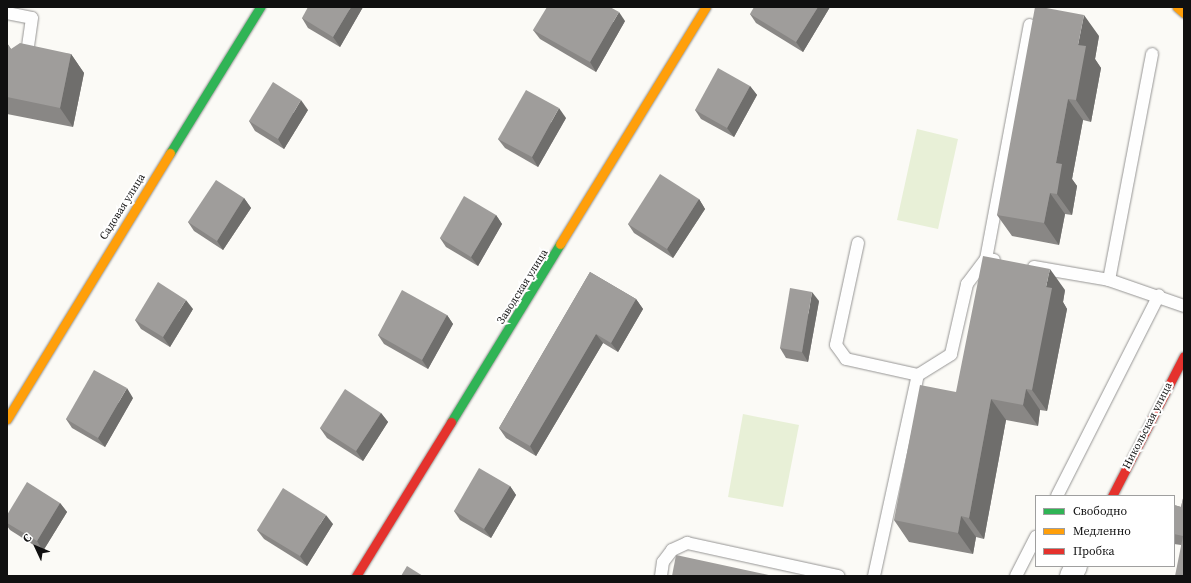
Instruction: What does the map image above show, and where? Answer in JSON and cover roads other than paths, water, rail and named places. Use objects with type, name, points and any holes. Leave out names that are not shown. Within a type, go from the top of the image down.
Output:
[{"type":"street","name":"Садовая улица","points":[[7,419],[13,398],[260,7]]},
{"type":"street","name":"Заводская улица","points":[[356,576],[706,7]]},
{"type":"street","points":[[1177,7],[1184,13]]},
{"type":"street","name":"Никольская улица","points":[[1113,495],[1184,356]]},
{"type":"street","points":[[1071,576],[1076,567]]},
{"type":"lane","points":[[7,13],[32,18],[26,61]]},
{"type":"lane","points":[[858,242],[836,345],[846,359],[918,375],[951,354],[967,284],[986,259],[1030,25]]},
{"type":"lane","points":[[1109,280],[1152,54]]},
{"type":"lane","points":[[986,259],[1009,263]]},
{"type":"lane","points":[[1024,266],[1109,280],[1159,295],[1184,306]]},
{"type":"lane","points":[[1058,495],[1159,295]]},
{"type":"lane","points":[[874,576],[918,375]]},
{"type":"lane","points":[[1016,576],[1035,539]]},
{"type":"lane","points":[[661,576],[663,562],[672,550],[687,543],[838,576]]}]
